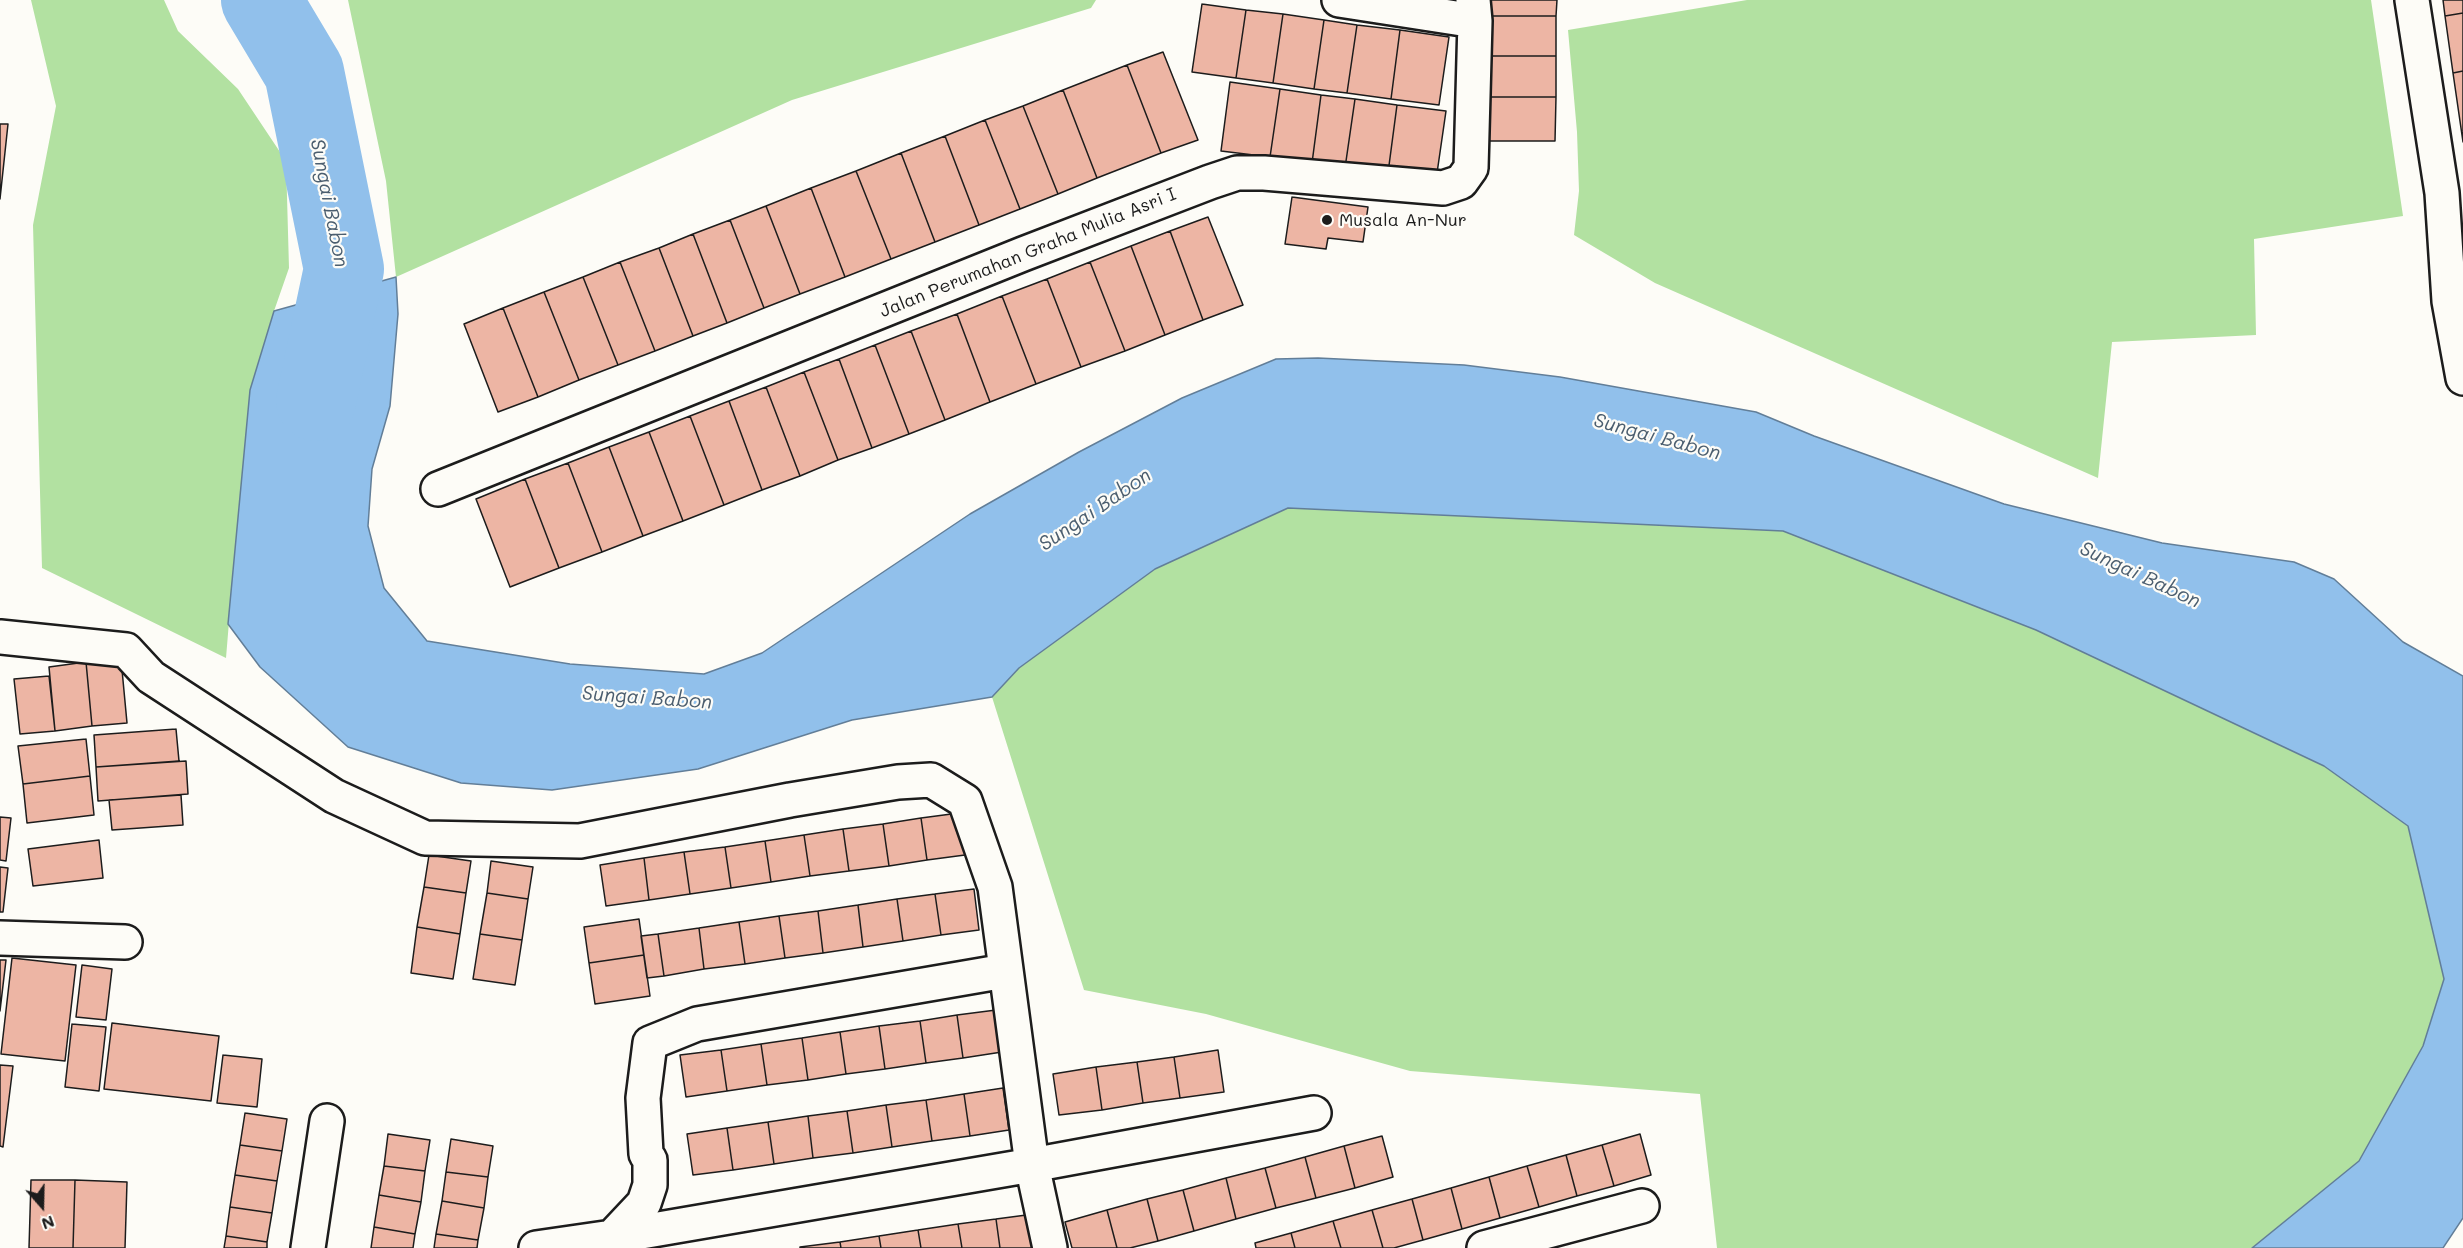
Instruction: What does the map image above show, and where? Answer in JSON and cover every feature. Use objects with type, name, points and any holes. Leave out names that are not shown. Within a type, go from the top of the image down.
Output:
[{"type":"street","points":[[1339,0],[1474,10]]},
{"type":"street","points":[[2412,0],[2452,190],[2449,301],[2463,378]]},
{"type":"street","name":"Jalan Perumahan Graha Mulia Asri I","points":[[438,489],[1023,254],[1237,173],[1264,173],[1443,188],[1453,186],[1467,177],[1471,168],[1474,10]]},
{"type":"street","points":[[0,637],[126,650],[151,677],[334,796],[425,838],[580,841],[790,800],[898,782],[931,780],[965,801],[995,887],[1032,1165],[1050,1248]]},
{"type":"street","points":[[0,938],[125,942]]},
{"type":"street","points":[[612,1238],[644,1203],[650,1185],[650,1160],[646,1154],[643,1098],[650,1043],[697,1024],[1005,971]]},
{"type":"street","points":[[536,1248],[612,1238],[1314,1113]]},
{"type":"street","points":[[308,1248],[327,1121]]},
{"type":"street","points":[[1484,1248],[1642,1206]]},
{"type":"green space","points":[[31,0],[164,0],[178,31],[238,89],[286,161],[289,268],[274,311],[233,573],[226,658],[42,568],[33,225],[56,106]]},
{"type":"green space","points":[[348,0],[1096,0],[1091,8],[792,100],[396,277],[386,181]]},
{"type":"green space","points":[[1747,0],[2371,0],[2403,216],[2254,239],[2256,335],[2112,342],[2098,478],[1655,283],[1574,235],[1579,191],[1577,132],[1568,30]]},
{"type":"green space","points":[[1288,508],[1783,531],[2036,630],[2315,759],[2408,826],[2444,979],[2423,1046],[2359,1161],[2252,1248],[1717,1248],[1700,1094],[1410,1071],[1206,1014],[1084,990],[992,697],[1019,668],[1155,569]]},
{"type":"water","points":[[396,277],[398,314],[390,406],[372,469],[368,526],[384,588],[427,641],[570,664],[704,674],[762,653],[970,514],[1079,452],[1182,398],[1276,359],[1318,358],[1464,365],[1560,377],[1756,412],[1814,436],[2004,504],[2162,543],[2294,562],[2334,579],[2403,642],[2463,676],[2463,1218],[2443,1248],[2252,1248],[2359,1161],[2423,1046],[2444,979],[2408,826],[2324,766],[2036,630],[1783,531],[1288,508],[1155,569],[1019,668],[992,697],[852,720],[698,769],[552,790],[461,783],[348,747],[260,667],[228,624],[250,390],[274,311]]},
{"type":"building","points":[[1489,0],[1557,0],[1556,16],[1489,16]]},
{"type":"building","points":[[2443,0],[2463,0],[2463,13],[2445,16]]},
{"type":"building","points":[[1202,4],[1246,10],[1236,78],[1192,72]]},
{"type":"building","points":[[1246,10],[1283,14],[1273,83],[1236,78]]},
{"type":"building","points":[[2463,13],[2463,71],[2453,73],[2445,16]]},
{"type":"building","points":[[1283,14],[1324,20],[1314,89],[1273,83]]},
{"type":"building","points":[[1489,16],[1556,16],[1556,56],[1489,56]]},
{"type":"building","points":[[1324,20],[1357,25],[1347,93],[1314,89]]},
{"type":"building","points":[[1357,25],[1400,30],[1391,99],[1347,93]]},
{"type":"building","points":[[1400,30],[1449,37],[1439,105],[1391,99]]},
{"type":"building","points":[[1163,52],[1198,140],[1161,153],[1127,65]]},
{"type":"building","points":[[1489,56],[1556,56],[1556,97],[1488,97]]},
{"type":"building","points":[[1127,65],[1161,153],[1097,178],[1063,90]]},
{"type":"building","points":[[2463,71],[2463,142],[2453,73]]},
{"type":"building","points":[[1230,82],[1280,89],[1270,157],[1221,151]]},
{"type":"building","points":[[1280,89],[1321,95],[1312,163],[1270,157]]},
{"type":"building","points":[[1063,90],[1097,178],[1058,194],[1023,106]]},
{"type":"building","points":[[1321,95],[1355,99],[1345,168],[1312,163]]},
{"type":"building","points":[[1488,97],[1556,97],[1555,141],[1488,141]]},
{"type":"building","points":[[1355,99],[1397,105],[1388,173],[1345,168]]},
{"type":"building","points":[[1397,105],[1446,111],[1436,180],[1388,173]]},
{"type":"building","points":[[1023,106],[1058,194],[1020,209],[985,120]]},
{"type":"building","points":[[985,120],[1020,209],[979,225],[945,136]]},
{"type":"building","points":[[0,124],[8,124],[0,199]]},
{"type":"building","points":[[945,136],[979,225],[935,242],[901,153]]},
{"type":"building","points":[[901,153],[935,242],[891,259],[856,171]]},
{"type":"building","points":[[856,171],[891,259],[845,277],[811,188]]},
{"type":"building","points":[[811,188],[845,277],[800,294],[766,206]]},
{"type":"building","name":"Musala An-Nur","points":[[1292,197],[1368,207],[1363,242],[1328,238],[1326,249],[1285,244]]},
{"type":"building","points":[[766,206],[800,294],[764,308],[730,220]]},
{"type":"building","points":[[1208,217],[1243,305],[1203,320],[1170,231]]},
{"type":"building","points":[[730,220],[764,308],[727,323],[693,234]]},
{"type":"building","points":[[1170,231],[1203,320],[1165,335],[1131,246]]},
{"type":"building","points":[[693,234],[727,323],[693,336],[659,248]]},
{"type":"building","points":[[1131,246],[1165,335],[1125,351],[1090,262]]},
{"type":"building","points":[[659,248],[693,336],[655,351],[620,262]]},
{"type":"building","points":[[620,262],[655,351],[618,365],[583,277]]},
{"type":"building","points":[[1090,262],[1125,351],[1081,367],[1047,279]]},
{"type":"building","points":[[583,277],[618,365],[579,380],[544,292]]},
{"type":"building","points":[[1047,279],[1081,367],[1036,384],[1002,296]]},
{"type":"building","points":[[544,292],[579,380],[538,397],[503,308]]},
{"type":"building","points":[[1002,296],[1036,384],[990,402],[957,314]]},
{"type":"building","points":[[503,308],[538,397],[498,412],[464,324]]},
{"type":"building","points":[[957,314],[990,402],[945,420],[911,331]]},
{"type":"building","points":[[911,331],[945,420],[909,434],[875,345]]},
{"type":"building","points":[[875,345],[909,434],[872,448],[839,359]]},
{"type":"building","points":[[839,359],[872,448],[838,460],[804,372]]},
{"type":"building","points":[[804,372],[838,460],[800,476],[766,387]]},
{"type":"building","points":[[766,387],[800,476],[762,490],[729,401]]},
{"type":"building","points":[[729,401],[762,490],[724,505],[690,416]]},
{"type":"building","points":[[690,416],[724,505],[683,521],[649,432]]},
{"type":"building","points":[[649,432],[683,521],[643,536],[609,447]]},
{"type":"building","points":[[609,447],[643,536],[602,552],[568,463]]},
{"type":"building","points":[[568,463],[602,552],[559,568],[525,479]]},
{"type":"building","points":[[525,479],[559,568],[510,587],[476,499]]},
{"type":"building","points":[[121,659],[127,723],[92,726],[86,662]]},
{"type":"building","points":[[86,662],[92,726],[55,731],[49,667]]},
{"type":"building","points":[[49,676],[55,731],[20,734],[14,679]]},
{"type":"building","points":[[176,729],[179,761],[96,767],[94,735]]},
{"type":"building","points":[[86,739],[90,776],[23,784],[18,746]]},
{"type":"building","points":[[186,761],[188,794],[98,801],[96,767]]},
{"type":"building","points":[[90,776],[94,815],[27,823],[23,784]]},
{"type":"building","points":[[181,795],[183,825],[112,830],[109,800]]},
{"type":"building","points":[[959,813],[965,855],[927,860],[921,818]]},
{"type":"building","points":[[0,817],[11,818],[6,861],[0,860]]},
{"type":"building","points":[[921,818],[927,860],[889,866],[883,824]]},
{"type":"building","points":[[883,824],[889,866],[849,871],[843,829]]},
{"type":"building","points":[[843,829],[849,871],[810,876],[804,835]]},
{"type":"building","points":[[804,835],[810,876],[771,882],[765,841]]},
{"type":"building","points":[[99,840],[103,878],[33,886],[28,849]]},
{"type":"building","points":[[765,841],[771,882],[731,888],[725,847]]},
{"type":"building","points":[[725,847],[731,888],[690,894],[684,852]]},
{"type":"building","points":[[684,852],[690,894],[649,900],[644,858]]},
{"type":"building","points":[[429,855],[471,861],[466,893],[424,887]]},
{"type":"building","points":[[644,858],[649,900],[606,906],[600,865]]},
{"type":"building","points":[[491,861],[533,867],[528,899],[487,893]]},
{"type":"building","points":[[0,867],[8,868],[3,912],[0,912]]},
{"type":"building","points":[[424,887],[466,893],[460,934],[417,927]]},
{"type":"building","points":[[974,889],[979,930],[941,935],[935,894]]},
{"type":"building","points":[[487,893],[528,899],[522,940],[480,934]]},
{"type":"building","points":[[935,894],[941,935],[903,941],[897,899]]},
{"type":"building","points":[[897,899],[903,941],[863,947],[858,905]]},
{"type":"building","points":[[858,905],[863,947],[823,953],[818,911]]},
{"type":"building","points":[[818,911],[823,953],[785,958],[779,916]]},
{"type":"building","points":[[779,916],[785,958],[745,964],[739,922]]},
{"type":"building","points":[[639,919],[644,955],[589,963],[584,927]]},
{"type":"building","points":[[739,922],[745,964],[704,969],[699,928]]},
{"type":"building","points":[[417,927],[460,934],[453,979],[411,973]]},
{"type":"building","points":[[699,928],[704,969],[664,976],[658,934]]},
{"type":"building","points":[[480,934],[522,940],[515,985],[473,979]]},
{"type":"building","points":[[658,934],[664,976],[647,978],[641,936]]},
{"type":"building","points":[[644,955],[650,996],[595,1004],[589,963]]},
{"type":"building","points":[[12,958],[76,965],[65,1061],[1,1054]]},
{"type":"building","points":[[0,960],[6,960],[0,1011]]},
{"type":"building","points":[[82,965],[112,969],[106,1020],[76,1017]]},
{"type":"building","points":[[996,1010],[1002,1052],[963,1058],[957,1015]]},
{"type":"building","points":[[957,1015],[963,1058],[926,1063],[920,1021]]},
{"type":"building","points":[[920,1021],[926,1063],[885,1069],[879,1026]]},
{"type":"building","points":[[112,1023],[219,1036],[211,1101],[104,1089]]},
{"type":"building","points":[[72,1024],[106,1027],[99,1091],[65,1087]]},
{"type":"building","points":[[879,1026],[885,1069],[846,1074],[840,1032]]},
{"type":"building","points":[[840,1032],[846,1074],[808,1080],[802,1038]]},
{"type":"building","points":[[802,1038],[808,1080],[767,1085],[761,1044]]},
{"type":"building","points":[[761,1044],[767,1085],[727,1091],[721,1050]]},
{"type":"building","points":[[721,1050],[727,1091],[686,1097],[680,1055]]},
{"type":"building","points":[[1218,1050],[1224,1092],[1180,1098],[1174,1057]]},
{"type":"building","points":[[223,1055],[262,1059],[257,1107],[217,1103]]},
{"type":"building","points":[[1174,1057],[1180,1098],[1143,1103],[1137,1062]]},
{"type":"building","points":[[1137,1062],[1143,1103],[1102,1110],[1096,1067]]},
{"type":"building","points":[[0,1065],[13,1066],[3,1147],[0,1146]]},
{"type":"building","points":[[1096,1067],[1102,1110],[1059,1115],[1053,1074]]},
{"type":"building","points":[[1003,1088],[1009,1130],[970,1136],[964,1094]]},
{"type":"building","points":[[964,1094],[970,1136],[932,1141],[926,1100]]},
{"type":"building","points":[[926,1100],[932,1141],[892,1147],[886,1105]]},
{"type":"building","points":[[886,1105],[892,1147],[853,1153],[847,1111]]},
{"type":"building","points":[[847,1111],[853,1153],[813,1158],[808,1116]]},
{"type":"building","points":[[245,1113],[287,1119],[282,1151],[240,1145]]},
{"type":"building","points":[[808,1116],[813,1158],[774,1164],[768,1122]]},
{"type":"building","points":[[768,1122],[774,1164],[733,1170],[727,1128]]},
{"type":"building","points":[[727,1128],[733,1170],[693,1175],[687,1134]]},
{"type":"building","points":[[388,1134],[430,1140],[425,1171],[384,1166]]},
{"type":"building","points":[[1640,1134],[1651,1175],[1614,1186],[1602,1145]]},
{"type":"building","points":[[1382,1136],[1393,1177],[1355,1188],[1344,1146]]},
{"type":"building","points":[[451,1139],[493,1146],[488,1177],[446,1172]]},
{"type":"building","points":[[240,1145],[282,1151],[277,1181],[235,1175]]},
{"type":"building","points":[[1602,1145],[1614,1186],[1577,1196],[1566,1155]]},
{"type":"building","points":[[1344,1146],[1355,1188],[1316,1198],[1305,1157]]},
{"type":"building","points":[[1566,1155],[1577,1196],[1539,1207],[1527,1166]]},
{"type":"building","points":[[1305,1157],[1316,1198],[1276,1208],[1265,1168]]},
{"type":"building","points":[[384,1166],[425,1171],[421,1202],[379,1195]]},
{"type":"building","points":[[1527,1166],[1539,1207],[1500,1218],[1489,1177]]},
{"type":"building","points":[[1265,1168],[1276,1208],[1236,1219],[1226,1178]]},
{"type":"building","points":[[446,1172],[488,1177],[484,1208],[442,1201]]},
{"type":"building","points":[[235,1175],[277,1181],[272,1213],[230,1207]]},
{"type":"building","points":[[1489,1177],[1500,1218],[1462,1229],[1451,1188]]},
{"type":"building","points":[[1226,1178],[1236,1219],[1194,1231],[1183,1190]]},
{"type":"building","points":[[31,1180],[75,1180],[73,1248],[29,1248]]},
{"type":"building","points":[[75,1180],[127,1182],[125,1248],[73,1248]]},
{"type":"building","points":[[1451,1188],[1462,1229],[1423,1240],[1412,1199]]},
{"type":"building","points":[[1183,1190],[1194,1231],[1158,1241],[1147,1199]]},
{"type":"building","points":[[379,1195],[421,1202],[415,1234],[374,1227]]},
{"type":"building","points":[[1147,1199],[1158,1241],[1130,1248],[1117,1248],[1107,1210]]},
{"type":"building","points":[[1412,1199],[1423,1240],[1394,1248],[1383,1248],[1372,1210]]},
{"type":"building","points":[[442,1201],[484,1208],[478,1240],[436,1234]]},
{"type":"building","points":[[230,1207],[272,1213],[267,1242],[226,1236]]},
{"type":"building","points":[[1107,1210],[1117,1248],[1072,1248],[1065,1222]]},
{"type":"building","points":[[1372,1210],[1383,1248],[1341,1248],[1333,1221]]},
{"type":"building","points":[[1034,1214],[1039,1248],[1000,1248],[996,1219]]},
{"type":"building","points":[[996,1219],[1000,1248],[962,1248],[958,1224]]},
{"type":"building","points":[[1333,1221],[1341,1248],[1295,1248],[1291,1233]]},
{"type":"building","points":[[958,1224],[962,1248],[921,1248],[918,1230]]},
{"type":"building","points":[[374,1227],[415,1234],[413,1248],[371,1248]]},
{"type":"building","points":[[918,1230],[921,1248],[881,1248],[879,1236]]},
{"type":"building","points":[[1291,1233],[1295,1248],[1256,1248],[1255,1243]]},
{"type":"building","points":[[436,1234],[478,1240],[477,1248],[434,1248]]},
{"type":"building","points":[[226,1236],[267,1242],[267,1248],[224,1248]]},
{"type":"building","points":[[879,1236],[881,1248],[841,1248],[840,1242]]},
{"type":"building","points":[[840,1242],[841,1248],[800,1248],[800,1247]]},
{"type":"waterway","name":"Sungai Babon","points":[[261,0],[304,72],[344,269],[316,401]]},
{"type":"place","name":"Musala An-Nur","points":[[1327,220]]}]
